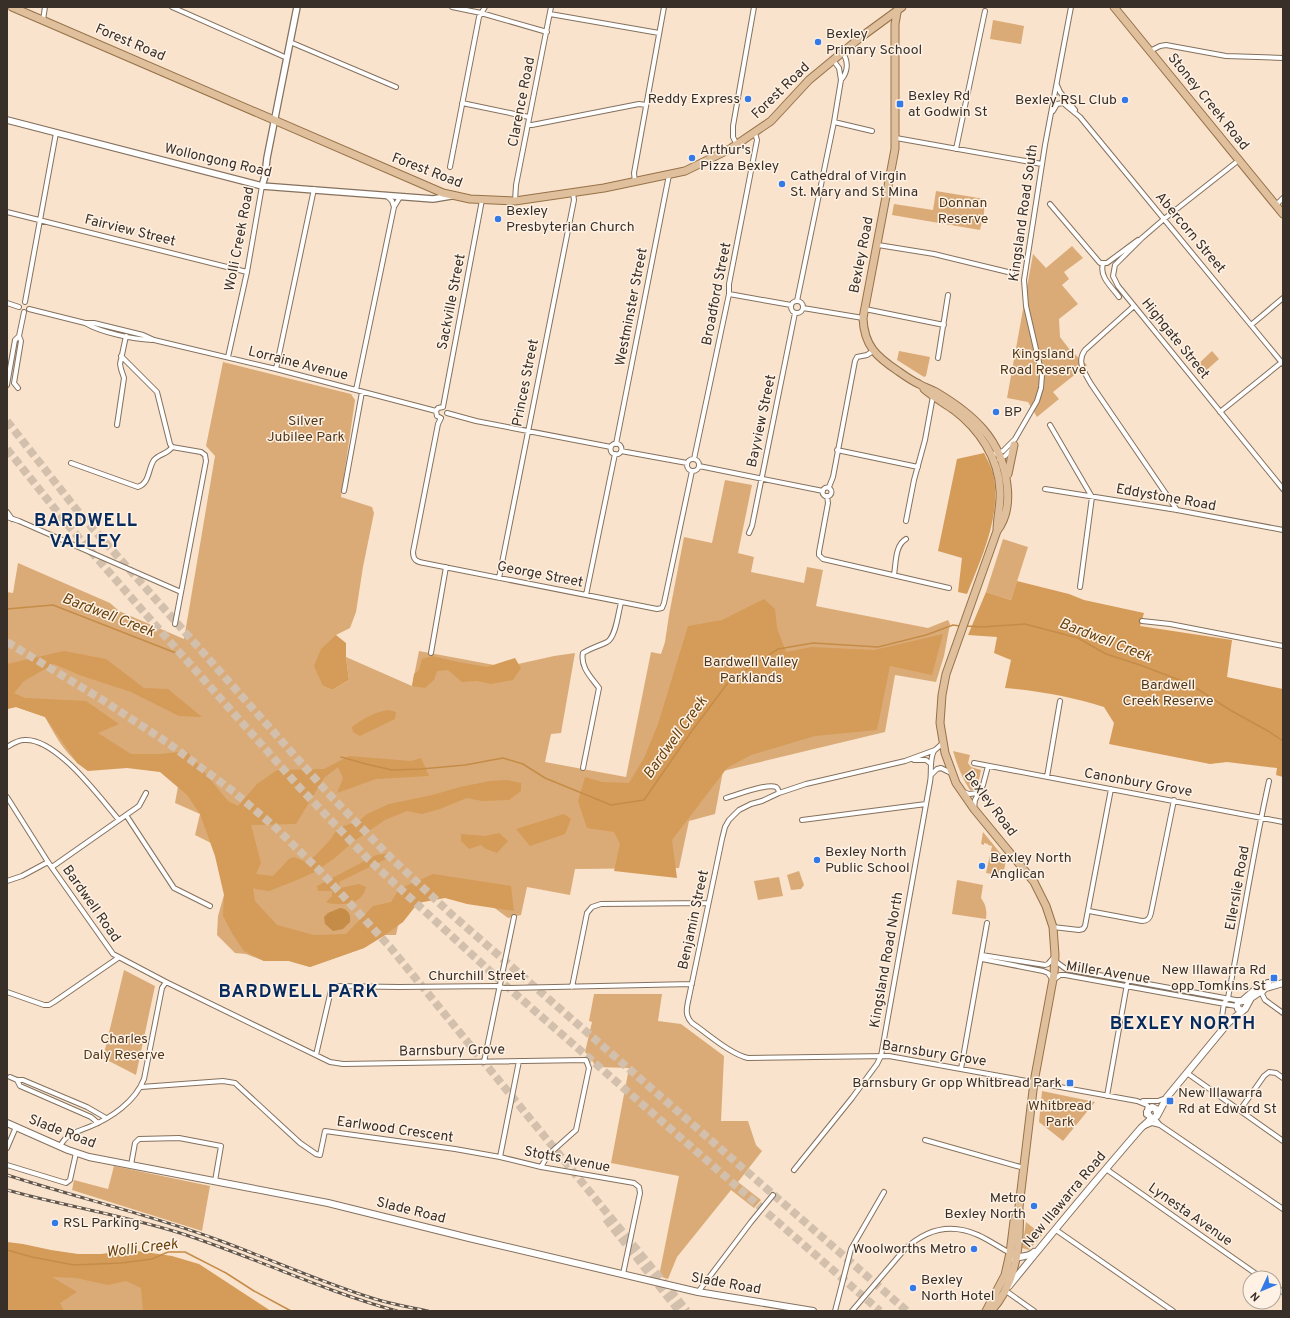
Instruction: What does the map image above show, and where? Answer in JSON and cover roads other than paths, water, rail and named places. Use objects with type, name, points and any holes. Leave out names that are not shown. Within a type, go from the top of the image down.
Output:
[{"type":"main road","name":"Forest Road","points":[[12,7],[451,196],[482,200],[514,201],[636,182],[690,169],[736,145],[775,118],[809,80],[842,52],[899,8]]},
{"type":"main road","name":"Stoney Creek Road","points":[[1114,7],[1283,214]]},
{"type":"main road","name":"Bexley Road","points":[[899,8],[895,24],[896,138],[878,246],[863,318],[867,339],[873,351],[881,359],[919,384],[934,391],[968,414],[986,432],[1000,455],[1005,468],[1007,480],[1008,492],[1006,509],[1002,524],[997,531]]},
{"type":"main road","name":"Bexley Road","points":[[919,384],[932,396],[954,410],[971,425],[986,444],[993,458],[1000,490],[997,531],[946,674],[940,714],[942,743],[952,774],[961,790],[974,809],[1034,882],[1046,906],[1053,927],[1055,958],[1053,980],[1034,1082],[1019,1207],[1014,1221],[1015,1253],[1007,1289],[991,1311]]},
{"type":"main road","points":[[1007,480],[1014,442]]},
{"type":"main road","points":[[1241,1001],[1246,1003],[1244,1009],[1238,1010],[1236,1007],[1238,1003],[1260,986],[1283,980]]},
{"type":"main road","name":"New Illawarra Road","points":[[1007,1289],[1038,1248],[1056,1230],[1141,1128],[1155,1116],[1167,1097],[1225,1028],[1244,1009],[1251,998],[1266,988],[1283,983]]},
{"type":"main road","name":"New Illawarra Road","points":[[1225,1028],[1236,1007]]},
{"type":"main road","name":"New Illawarra Road","points":[[1141,1128],[1151,1109],[1167,1097]]},
{"type":"main road","points":[[1151,1109],[1157,1110],[1155,1116],[1148,1116],[1151,1109]]},
{"type":"main road","name":"Slade Road","points":[[7,1123],[60,1147],[103,1160],[328,1203],[462,1237],[698,1292],[813,1311]]},
{"type":"main road","points":[[1015,1253],[1024,1256],[1030,1255],[1038,1248]]},
{"type":"main road","name":"Bexley Road","points":[[986,1311],[1015,1253]]},
{"type":"street","points":[[43,20],[45,7]]},
{"type":"street","points":[[172,7],[287,58]]},
{"type":"street","name":"Wolli Creek Road","points":[[228,357],[247,272],[267,158],[297,7]]},
{"type":"street","points":[[452,7],[481,13],[547,32]]},
{"type":"street","points":[[450,167],[478,20],[485,7]]},
{"type":"street","name":"Clarence Road","points":[[514,201],[551,7]]},
{"type":"street","points":[[636,182],[634,173],[664,7]]},
{"type":"street","points":[[736,145],[733,137],[733,126],[754,7]]},
{"type":"street","name":"Kingsland Road South","points":[[993,458],[1009,452],[1037,401],[1042,383],[1042,375],[1036,355],[1025,298],[1025,271],[1042,164],[1070,7]]},
{"type":"street","points":[[956,149],[985,11]]},
{"type":"street","points":[[550,14],[659,33]]},
{"type":"street","points":[[290,42],[396,87]]},
{"type":"street","points":[[1150,51],[1166,45],[1226,56],[1283,58]]},
{"type":"street","points":[[841,80],[845,76],[847,63],[842,52]]},
{"type":"street","points":[[791,305],[797,301],[834,122],[841,80],[839,68],[833,60]]},
{"type":"street","name":"Abercorn Street","points":[[1057,78],[1059,90],[1080,117],[1282,363]]},
{"type":"street","points":[[462,103],[529,117]]},
{"type":"street","name":"Abercorn Street","points":[[1049,124],[1054,108],[1061,103],[1066,104],[1080,117]]},
{"type":"street","points":[[528,125],[639,104],[646,105]]},
{"type":"street","name":"Wollongong Road","points":[[7,120],[262,186],[386,194],[400,197],[433,199],[451,196]]},
{"type":"street","points":[[834,122],[872,131]]},
{"type":"street","points":[[24,312],[27,312],[29,309],[25,302],[56,133]]},
{"type":"street","name":"Broadford Street","points":[[694,459],[729,294],[729,284],[757,140],[754,133]]},
{"type":"street","points":[[896,138],[1042,164]]},
{"type":"street","points":[[1050,204],[1096,260],[1103,264],[1107,264],[1130,245],[1142,238],[1239,160]]},
{"type":"street","name":"Westminster Street","points":[[616,444],[670,175]]},
{"type":"street","points":[[276,369],[314,189]]},
{"type":"street","name":"Princes Street","points":[[499,578],[574,200],[573,193]]},
{"type":"street","points":[[386,194],[392,201],[394,207]]},
{"type":"street","points":[[356,390],[394,207],[400,197]]},
{"type":"street","points":[[1276,206],[1283,198]]},
{"type":"street","name":"Sackville Street","points":[[443,407],[482,200]]},
{"type":"street","name":"Fairview Street","points":[[7,212],[247,272]]},
{"type":"street","name":"Highgate Street","points":[[1142,238],[1115,265],[1113,272],[1114,281],[1283,489]]},
{"type":"street","points":[[878,246],[934,254],[1012,273]]},
{"type":"street","name":"Highgate Street","points":[[1103,264],[1103,275],[1119,296]]},
{"type":"street","points":[[729,294],[791,305]]},
{"type":"street","points":[[938,358],[948,296]]},
{"type":"street","points":[[1251,325],[1283,298]]},
{"type":"street","points":[[797,301],[802,303],[803,308]]},
{"type":"street","points":[[19,306],[25,302]]},
{"type":"street","points":[[7,303],[19,306],[20,310],[24,312]]},
{"type":"street","points":[[791,305],[792,310],[795,313],[801,312],[803,308]]},
{"type":"street","points":[[1134,306],[1085,350],[1082,355],[1081,364],[1091,384],[1177,510]]},
{"type":"street","points":[[803,308],[863,318]]},
{"type":"street","name":"Lorraine Avenue","points":[[29,309],[143,335],[154,340],[276,369],[436,411]]},
{"type":"street","points":[[865,309],[944,325]]},
{"type":"street","points":[[7,385],[16,340],[19,336],[24,312]]},
{"type":"street","name":"Bayview Street","points":[[748,533],[752,526],[795,313]]},
{"type":"street","name":"Lorraine Avenue","points":[[86,323],[93,328],[140,340],[154,340]]},
{"type":"street","points":[[18,388],[14,383],[21,341],[19,336]]},
{"type":"street","points":[[117,425],[124,379],[120,367],[121,356],[126,336]]},
{"type":"street","points":[[823,491],[825,488],[829,487],[833,477],[837,450],[857,356],[867,355],[873,351]]},
{"type":"street","points":[[121,356],[157,392],[172,447]]},
{"type":"street","points":[[1220,412],[1282,363]]},
{"type":"street","points":[[344,492],[362,392]]},
{"type":"street","points":[[906,521],[914,480],[925,440],[932,396]]},
{"type":"street","points":[[447,413],[446,416],[441,418],[437,416],[436,411],[438,408],[443,407],[447,413],[470,420],[611,448]]},
{"type":"street","name":"George Street","points":[[441,418],[438,424],[413,552],[414,559],[417,562],[657,610],[662,608],[664,603],[692,472]]},
{"type":"street","points":[[1050,425],[1092,497],[1080,586]]},
{"type":"street","points":[[611,448],[616,444],[621,447],[621,451]]},
{"type":"street","points":[[172,447],[201,452],[205,455],[206,461],[175,624]]},
{"type":"street","points":[[71,463],[134,486],[140,486],[146,480],[155,460],[172,447]]},
{"type":"street","points":[[611,448],[611,452],[615,454]]},
{"type":"street","points":[[837,450],[918,467]]},
{"type":"street","points":[[615,454],[618,454],[621,451],[687,463],[689,460],[694,459],[697,461],[699,466]]},
{"type":"street","points":[[586,595],[615,454]]},
{"type":"street","points":[[687,463],[688,469],[692,472],[697,470],[699,466]]},
{"type":"street","points":[[699,466],[823,491],[827,496],[828,503],[819,552],[821,558],[826,561],[948,588]]},
{"type":"street","points":[[827,496],[832,492],[829,487]]},
{"type":"street","name":"Eddystone Road","points":[[1045,489],[1177,510],[1283,530]]},
{"type":"street","points":[[7,512],[9,518],[181,592]]},
{"type":"street","points":[[894,575],[899,547],[906,539]]},
{"type":"street","points":[[431,653],[446,568]]},
{"type":"street","points":[[583,768],[599,688],[584,668],[582,659],[583,653],[613,637],[621,603]]},
{"type":"street","points":[[1142,622],[1170,624],[1283,646]]},
{"type":"street","points":[[1047,777],[1060,701]]},
{"type":"street","points":[[7,747],[20,740],[28,740],[52,749],[72,765],[119,820]]},
{"type":"street","points":[[905,761],[934,750],[942,743]]},
{"type":"street","name":"Kingsland Road North","points":[[794,1170],[856,1092],[877,1064],[881,1056],[931,775],[931,759],[934,750]]},
{"type":"street","points":[[726,798],[767,786],[775,787],[778,789],[779,793],[806,784],[905,761],[924,759],[931,765]]},
{"type":"street","name":"Canonbury Grove","points":[[974,763],[1283,822]]},
{"type":"street","points":[[974,809],[974,803],[983,786],[988,766]]},
{"type":"street","points":[[931,775],[937,769],[941,768],[952,774]]},
{"type":"street","name":"Ellerslie Road","points":[[1228,998],[1269,781]]},
{"type":"street","points":[[1053,927],[1081,930],[1086,926],[1111,789]]},
{"type":"street","points":[[961,790],[968,794],[978,793]]},
{"type":"street","points":[[52,867],[139,806],[146,793]]},
{"type":"street","name":"Benjamin Street","points":[[688,1019],[687,1010],[692,984],[725,827],[732,817],[743,808],[779,793]]},
{"type":"street","name":"Bardwell Road","points":[[7,797],[48,862],[109,950],[118,958],[316,1054]]},
{"type":"street","points":[[1089,911],[1142,921],[1149,919],[1152,913],[1174,800]]},
{"type":"street","points":[[802,820],[926,804]]},
{"type":"street","points":[[126,815],[174,888],[210,906]]},
{"type":"street","points":[[7,881],[22,876],[48,862]]},
{"type":"street","points":[[572,987],[587,914],[592,907],[596,905],[613,904],[708,903]]},
{"type":"street","points":[[484,1062],[514,917]]},
{"type":"street","points":[[961,1069],[987,923]]},
{"type":"street","name":"Miller Avenue","points":[[982,957],[1045,965],[1055,958],[1066,969],[1241,1001]]},
{"type":"street","name":"Miller Avenue","points":[[982,957],[1043,971],[1050,975],[1053,980],[1060,975],[1064,975],[1224,1003],[1236,1007]]},
{"type":"street","points":[[7,992],[49,1005],[118,958]]},
{"type":"street","points":[[1107,1096],[1128,980]]},
{"type":"street","points":[[60,1147],[63,1140],[67,1136],[98,1123],[127,1104],[141,1086],[162,988],[166,982]]},
{"type":"street","name":"Churchill Street","points":[[316,1054],[332,986],[399,988],[504,988],[692,984]]},
{"type":"street","points":[[1266,988],[1262,995],[1267,1001],[1283,1013]]},
{"type":"street","points":[[1218,1036],[1222,1025],[1224,1003],[1228,998]]},
{"type":"street","name":"Barnsbury Grove","points":[[688,1019],[733,1052],[748,1058],[881,1056],[1137,1101],[1151,1109]]},
{"type":"street","name":"Barnsbury Grove","points":[[316,1054],[337,1063],[586,1060],[589,1068],[576,1130],[548,1155],[541,1167]]},
{"type":"street","points":[[500,1158],[519,1061]]},
{"type":"street","points":[[1240,1110],[1264,1076],[1269,1072],[1276,1073],[1283,1078]]},
{"type":"street","points":[[1187,1073],[1283,1140]]},
{"type":"street","points":[[10,1077],[17,1080],[23,1080],[87,1107],[106,1118]]},
{"type":"street","points":[[17,1080],[20,1086],[91,1117],[98,1123]]},
{"type":"street","name":"Earlwood Crescent","points":[[141,1086],[223,1081],[235,1083],[300,1143],[316,1154],[320,1155],[325,1131],[455,1149],[500,1158]]},
{"type":"street","name":"Barnsbury Grove","points":[[1137,1101],[1158,1101],[1167,1097]]},
{"type":"street","points":[[1143,1100],[1150,1103],[1151,1109]]},
{"type":"street","points":[[1155,1116],[1160,1125],[1283,1209]]},
{"type":"street","points":[[1141,1128],[1150,1124],[1160,1125]]},
{"type":"street","points":[[7,1148],[16,1127]]},
{"type":"street","points":[[131,1165],[135,1143],[139,1138],[179,1138],[221,1146],[215,1181]]},
{"type":"street","points":[[925,1140],[1024,1168]]},
{"type":"street","points":[[7,1165],[66,1183],[70,1180],[76,1153]]},
{"type":"street","name":"Stotts Avenue","points":[[500,1158],[541,1167],[634,1183],[639,1187],[640,1193],[623,1274]]},
{"type":"street","name":"Lynesta Avenue","points":[[1106,1169],[1251,1270]]},
{"type":"street","points":[[835,1311],[851,1249],[884,1192]]},
{"type":"street","points":[[698,1292],[773,1195]]},
{"type":"street","points":[[852,1311],[904,1250],[913,1241],[923,1235],[943,1229],[967,1231],[1015,1253]]},
{"type":"street","points":[[1056,1230],[1172,1311]]},
{"type":"street","points":[[1007,1289],[1034,1311]]},
{"type":"waterway","name":"Bardwell Creek","points":[[7,609],[53,605],[176,653]]},
{"type":"waterway","name":"Bardwell Creek","points":[[966,626],[982,627],[1025,624],[1078,638],[1106,654],[1190,684],[1230,710],[1283,741]]},
{"type":"waterway","name":"Bardwell Creek","points":[[341,757],[392,770],[465,765],[503,758],[523,764],[545,778],[611,805],[644,800],[691,732],[730,680],[778,649],[813,643],[878,647],[926,635],[953,625],[960,626]]},
{"type":"waterway","name":"Wolli Creek","points":[[7,1250],[32,1257],[74,1265],[121,1263],[152,1259],[168,1252],[185,1252],[226,1273],[254,1291],[291,1311]]},
{"type":"tunnel","points":[[7,421],[80,514],[327,792],[388,855],[450,913],[907,1311]]},
{"type":"tunnel","points":[[7,449],[67,524],[157,627],[301,789],[369,860],[504,984],[880,1311]]},
{"type":"tunnel","points":[[7,642],[101,699],[168,743],[234,792],[276,828],[322,873],[390,947],[687,1311]]},
{"type":"tunnel","points":[[606,1219],[679,1311]]},
{"type":"railway","points":[[7,1175],[195,1232],[372,1298],[428,1311]]},
{"type":"railway","points":[[7,1190],[137,1221],[180,1233],[235,1252],[342,1294],[397,1311]]},
{"type":"place","name":"Bexley Primary School","points":[[818,42]]},
{"type":"place","name":"Reddy Express","points":[[748,99]]},
{"type":"place","name":"Bexley RSL Club","points":[[1125,100]]},
{"type":"place","name":"Bexley Rd at Godwin St","points":[[900,104]]},
{"type":"place","name":"Arthur's Pizza Bexley","points":[[692,158]]},
{"type":"place","name":"Cathedral of Virgin St. Mary and St Mina","points":[[782,184]]},
{"type":"place","name":"Bexley Presbyterian Church","points":[[498,219]]},
{"type":"place","name":"BP","points":[[996,412]]},
{"type":"place","name":"Bexley North Public School","points":[[817,860]]},
{"type":"place","name":"Bexley North Anglican","points":[[982,866]]},
{"type":"place","name":"New Illawarra Rd opp Tomkins St","points":[[1274,978]]},
{"type":"place","name":"Barnsbury Gr opp Whitbread Park","points":[[1070,1083]]},
{"type":"place","name":"New Illawarra Rd at Edward St","points":[[1170,1101]]},
{"type":"place","name":"Metro Bexley North","points":[[1034,1206]]},
{"type":"place","name":"RSL Parking","points":[[55,1223]]},
{"type":"place","name":"Woolworths Metro","points":[[974,1249]]},
{"type":"place","name":"Bexley North Hotel","points":[[913,1288]]},
{"type":"district","name":"BARDWELL VALLEY","points":[[86,531]]},
{"type":"district","name":"BARDWELL PARK","points":[[299,992]]},
{"type":"district","name":"BEXLEY NORTH","points":[[1183,1024]]},
{"type":"park label","name":"Donnan Reserve","points":[[963,212]]},
{"type":"park label","name":"Kingsland Road Reserve","points":[[1043,362]]},
{"type":"park label","name":"Silver Jubilee Park","points":[[306,430]]},
{"type":"park label","name":"Bardwell Valley Parklands","points":[[751,670]]},
{"type":"park label","name":"Bardwell Creek Reserve","points":[[1168,694]]},
{"type":"park label","name":"Charles Daly Reserve","points":[[124,1048]]},
{"type":"park label","name":"Whitbread Park","points":[[1060,1114]]}]
